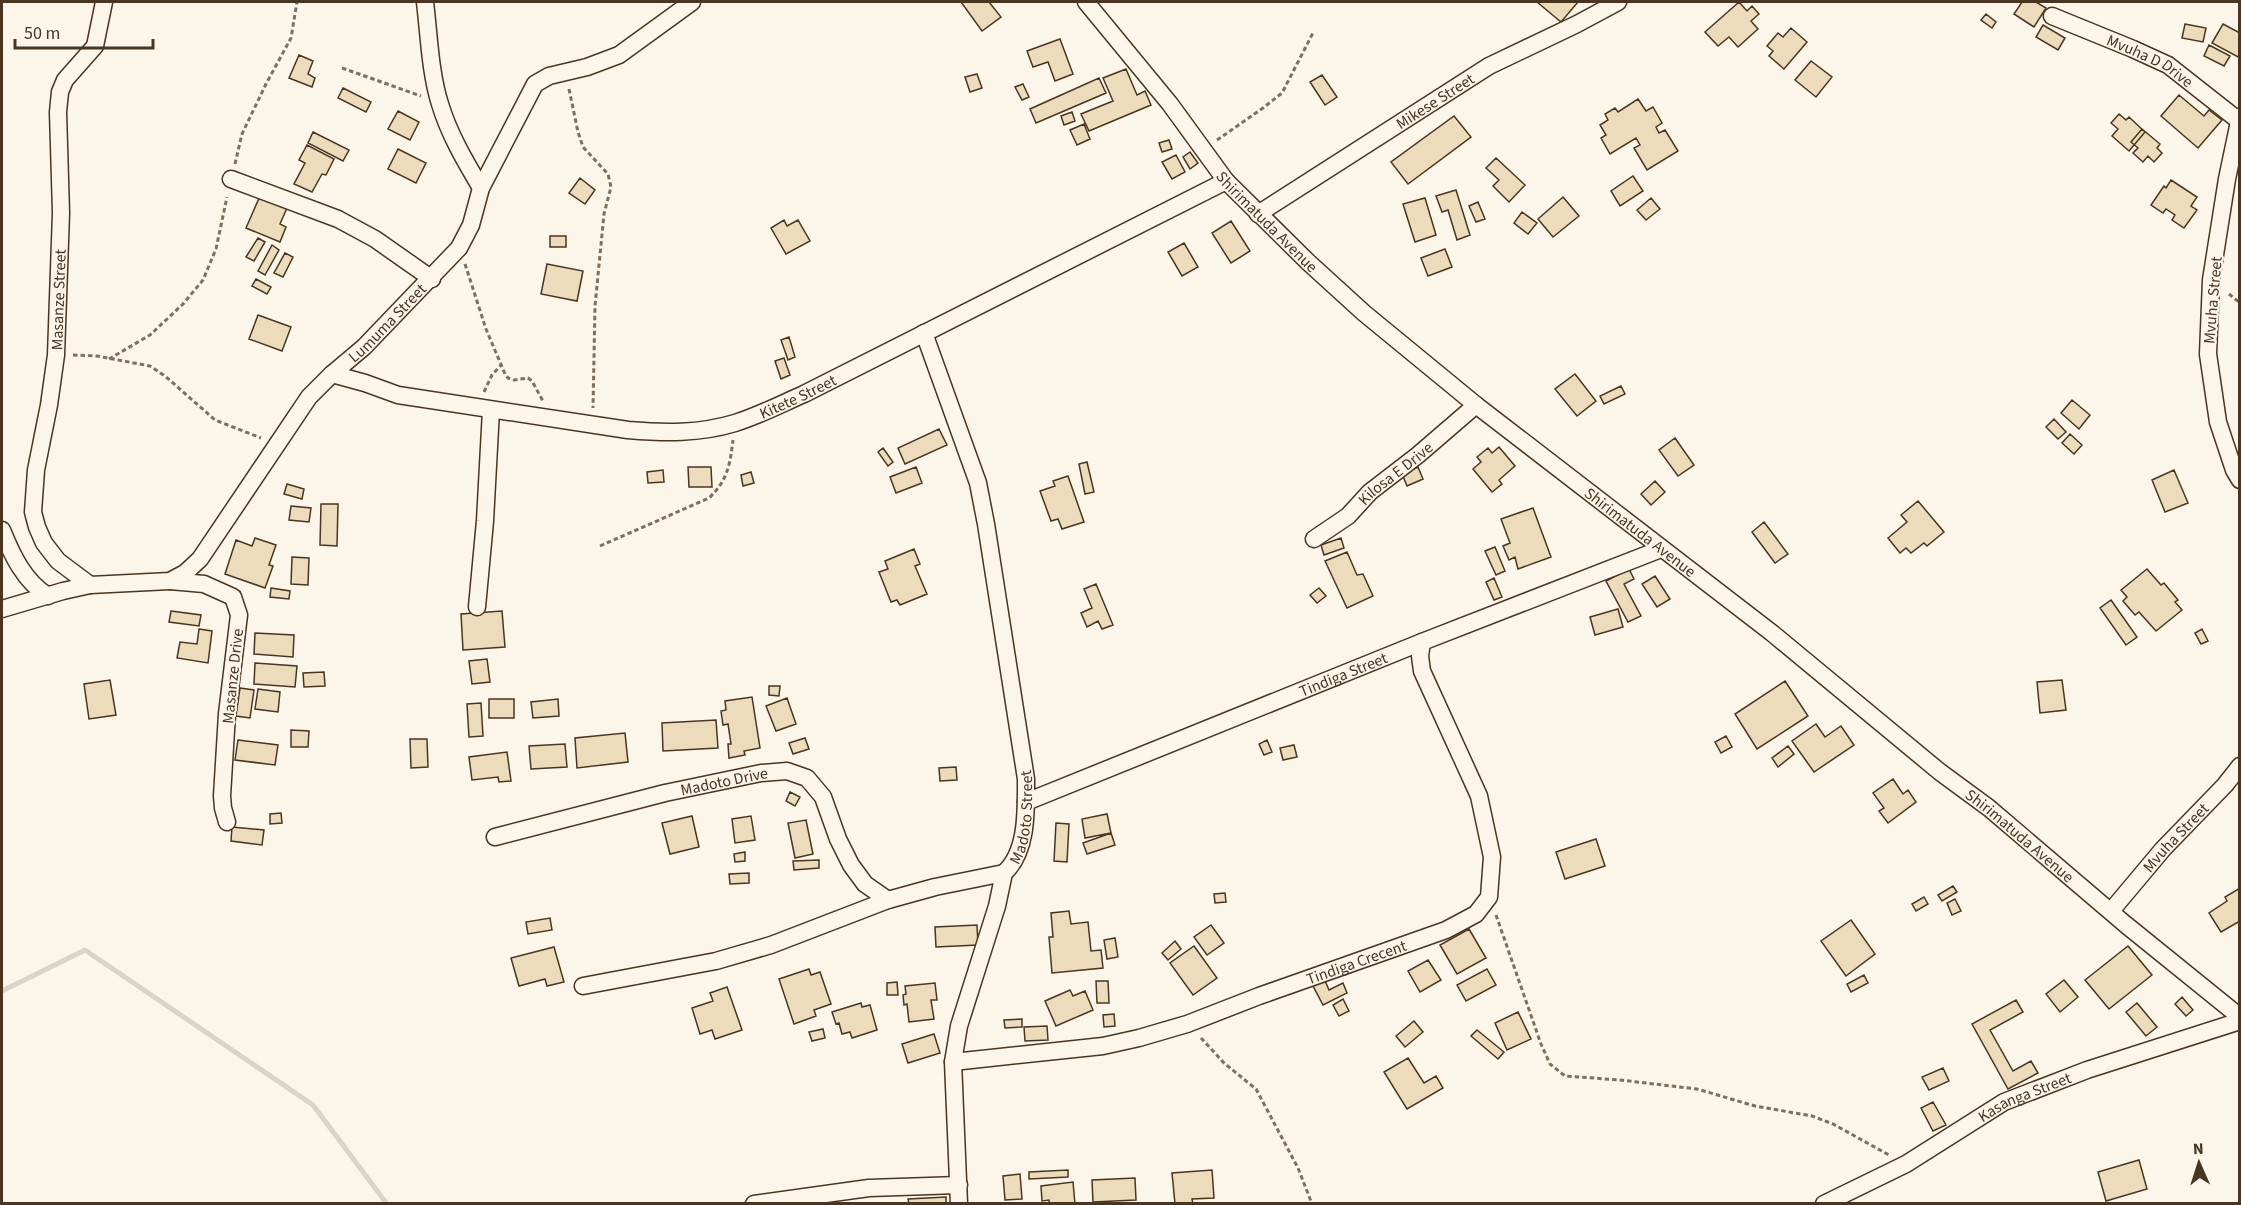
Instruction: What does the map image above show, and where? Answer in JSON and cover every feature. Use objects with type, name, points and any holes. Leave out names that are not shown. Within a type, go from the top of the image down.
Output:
[{"type":"street","name":"Masanze Street","points":[[90,585],[58,561],[44,543],[33,512],[36,470],[56,355],[61,213],[58,112],[60,92],[65,80],[95,46],[104,2]]},
{"type":"street","points":[[425,2],[430,51],[440,103],[459,151],[481,188]]},
{"type":"street","name":"Lumuma Street","points":[[170,581],[185,573],[200,559],[309,397],[364,347],[459,249],[471,225],[481,188],[535,84],[549,76],[587,67],[619,55],[692,2]]},
{"type":"street","name":"Shirimatuda Avenue","points":[[1086,2],[1170,104],[1226,181],[1364,313],[1476,405],[1772,633],[1940,772],[1989,808],[2240,1019]]},
{"type":"street","name":"Mikese Street","points":[[1258,214],[1489,66],[1618,2]]},
{"type":"street","name":"Mvuha D Drive","points":[[2052,16],[2168,65],[2239,119]]},
{"type":"street","name":"Mvuha Street","points":[[2239,119],[2211,279],[2208,354],[2218,422],[2234,470],[2240,480]]},
{"type":"street","points":[[231,179],[338,219],[384,245],[432,279]]},
{"type":"street","name":"Kitete Street","points":[[332,374],[398,395],[484,409],[659,433],[708,430],[736,423],[804,394],[1226,181]]},
{"type":"street","name":"Madoto Street","points":[[583,986],[716,961],[771,945],[888,900],[935,887],[1004,873],[1013,865],[1019,850],[1026,802],[1026,779],[987,524],[978,483],[924,333]]},
{"type":"street","name":"Kilosa E Drive","points":[[1314,539],[1348,516],[1370,492],[1418,455],[1476,405]]},
{"type":"street","points":[[477,607],[485,521],[484,409]]},
{"type":"street","points":[[2,530],[11,552],[28,579],[35,588],[48,596]]},
{"type":"street","name":"Tindiga Street","points":[[1026,802],[1422,642],[1661,549]]},
{"type":"street","points":[[2,609],[90,585],[170,581]]},
{"type":"street","name":"Masanze Drive","points":[[170,581],[204,584],[233,597],[237,606],[239,615],[227,714],[222,796],[227,822]]},
{"type":"street","points":[[1422,642],[1420,656],[1422,671],[1479,796],[1492,857],[1489,897]]},
{"type":"street","name":"Mvuha Street","points":[[2111,912],[2163,849],[2225,785],[2240,766]]},
{"type":"street","name":"Madoto Drive","points":[[495,837],[664,793],[761,772],[787,771],[807,778],[823,797],[838,839],[851,865],[865,884],[888,900]]},
{"type":"street","points":[[959,1203],[953,1062],[959,1026],[997,906],[1004,873]]},
{"type":"street","name":"Tindiga Crecent","points":[[953,1062],[1103,1046],[1187,1024],[1446,930],[1476,914],[1489,897]]},
{"type":"street","name":"Kasanga Street","points":[[1824,1203],[1906,1164],[2004,1102],[2087,1070],[2240,1019]]},
{"type":"street","points":[[754,1203],[869,1188],[959,1185]]},
{"type":"path","points":[[1203,150],[1282,93],[1314,32]]},
{"type":"path","points":[[342,68],[440,103]]},
{"type":"path","points":[[566,72],[576,122],[584,147],[608,174],[611,187],[604,214],[595,306],[592,425]]},
{"type":"path","points":[[459,249],[501,365],[508,378],[514,380],[528,378],[532,381],[553,419]]},
{"type":"path","points":[[56,355],[97,356],[150,366],[165,376],[215,420],[276,444]]},
{"type":"path","points":[[484,409],[492,375],[501,365]]},
{"type":"path","points":[[600,546],[709,498],[721,487],[729,467],[736,423]]},
{"type":"path","points":[[1489,897],[1541,1044],[1550,1064],[1557,1071],[1565,1076],[1697,1089],[1755,1106],[1812,1116],[1906,1164]]},
{"type":"path","points":[[1187,1024],[1224,1064],[1256,1089],[1298,1168],[1312,1203]]},
{"type":"building","points":[[961,2],[989,2],[1001,17],[982,31]]},
{"type":"building","points":[[1537,2],[1578,2],[1561,22]]},
{"type":"building","points":[[1739,2],[1747,11],[1752,6],[1759,14],[1751,21],[1758,29],[1738,47],[1729,37],[1718,46],[1705,32]]},
{"type":"building","points":[[2022,2],[2036,2],[2046,8],[2034,27],[2014,14]]},
{"type":"building","points":[[1986,14],[1996,22],[1992,28],[1981,20]]},
{"type":"building","points":[[2185,24],[2206,28],[2203,42],[2182,38]]},
{"type":"building","points":[[2223,24],[2240,33],[2240,58],[2212,43]]},
{"type":"building","points":[[2043,25],[2065,38],[2058,50],[2036,37]]},
{"type":"building","points":[[1791,28],[1807,42],[1784,69],[1769,56],[1773,51],[1767,46],[1778,33],[1783,37]]},
{"type":"building","points":[[1060,39],[1073,74],[1055,81],[1048,62],[1033,67],[1027,51]]},
{"type":"building","points":[[2209,45],[2230,56],[2224,66],[2204,56]]},
{"type":"building","points":[[299,55],[313,61],[308,74],[315,78],[312,87],[289,78]]},
{"type":"building","points":[[1811,61],[1832,77],[1816,97],[1795,80]]},
{"type":"building","points":[[1126,69],[1137,95],[1145,91],[1151,105],[1089,131],[1081,114],[1113,101],[1103,78]]},
{"type":"building","points":[[977,74],[982,88],[970,92],[965,77]]},
{"type":"building","points":[[1322,75],[1337,97],[1325,105],[1310,82]]},
{"type":"building","points":[[1099,78],[1106,93],[1036,123],[1030,109]]},
{"type":"building","points":[[1023,84],[1029,97],[1022,100],[1015,87]]},
{"type":"building","points":[[343,88],[371,102],[366,112],[338,98]]},
{"type":"building","points":[[2179,95],[2204,116],[2209,110],[2222,120],[2198,148],[2161,116]]},
{"type":"building","points":[[1638,99],[1646,111],[1653,107],[1662,123],[1656,127],[1659,133],[1665,130],[1678,151],[1647,170],[1634,148],[1640,145],[1636,138],[1610,154],[1601,138],[1606,135],[1600,125],[1608,120],[1605,114],[1615,108],[1618,112]]},
{"type":"building","points":[[398,111],[419,122],[410,140],[388,129]]},
{"type":"building","points":[[1072,112],[1075,121],[1064,125],[1061,116]]},
{"type":"building","points":[[2119,114],[2126,120],[2129,117],[2145,132],[2129,151],[2112,136],[2118,129],[2111,123]]},
{"type":"building","points":[[1454,116],[1471,137],[1408,184],[1391,162]]},
{"type":"building","points":[[1084,124],[1090,139],[1077,145],[1070,130]]},
{"type":"building","points":[[2142,129],[2160,144],[2157,148],[2162,153],[2154,162],[2148,156],[2143,162],[2133,153],[2138,148],[2131,142]]},
{"type":"building","points":[[313,132],[349,150],[343,161],[308,143]]},
{"type":"building","points":[[1169,140],[1172,149],[1162,152],[1159,143]]},
{"type":"building","points":[[307,145],[334,159],[326,175],[322,174],[312,192],[294,184],[305,163],[299,160]]},
{"type":"building","points":[[398,149],[426,163],[416,183],[388,169]]},
{"type":"building","points":[[1190,152],[1198,163],[1190,169],[1183,157]]},
{"type":"building","points":[[1176,155],[1185,172],[1172,179],[1162,162]]},
{"type":"building","points":[[1496,158],[1525,185],[1509,202],[1493,186],[1499,180],[1486,168]]},
{"type":"building","points":[[1633,176],[1643,191],[1620,206],[1611,191]]},
{"type":"building","points":[[580,178],[595,190],[585,204],[569,193]]},
{"type":"building","points":[[2171,180],[2197,197],[2191,206],[2197,210],[2184,228],[2172,220],[2175,215],[2166,209],[2163,213],[2151,205]]},
{"type":"building","points":[[1456,190],[1470,235],[1457,240],[1448,210],[1442,212],[1436,196]]},
{"type":"building","points":[[260,196],[287,208],[280,224],[286,227],[280,242],[246,228]]},
{"type":"building","points":[[1563,197],[1579,216],[1553,237],[1538,219]]},
{"type":"building","points":[[1425,198],[1436,235],[1415,242],[1403,204]]},
{"type":"building","points":[[1651,198],[1660,209],[1646,220],[1637,210]]},
{"type":"building","points":[[1478,202],[1485,219],[1476,222],[1469,206]]},
{"type":"building","points":[[1522,212],[1537,223],[1528,234],[1514,223]]},
{"type":"building","points":[[784,220],[787,226],[798,220],[810,241],[786,254],[771,228]]},
{"type":"building","points":[[1231,221],[1250,251],[1231,263],[1212,233]]},
{"type":"building","points":[[550,236],[566,236],[566,247],[550,247]]},
{"type":"building","points":[[258,238],[265,242],[254,261],[246,257]]},
{"type":"building","points":[[1184,243],[1198,267],[1182,276],[1168,252]]},
{"type":"building","points":[[272,245],[279,250],[265,275],[258,271]]},
{"type":"building","points":[[1445,249],[1452,267],[1428,276],[1421,258]]},
{"type":"building","points":[[285,253],[293,257],[283,277],[274,273]]},
{"type":"building","points":[[547,264],[583,271],[577,301],[541,294]]},
{"type":"building","points":[[256,279],[271,287],[267,294],[252,286]]},
{"type":"building","points":[[258,315],[291,327],[282,351],[249,339]]},
{"type":"building","points":[[789,337],[795,357],[788,360],[781,340]]},
{"type":"building","points":[[784,358],[790,375],[781,379],[775,361]]},
{"type":"building","points":[[1575,374],[1596,401],[1577,416],[1555,389]]},
{"type":"building","points":[[1621,386],[1625,394],[1604,404],[1600,396]]},
{"type":"building","points":[[2072,400],[2090,415],[2079,429],[2061,413]]},
{"type":"building","points":[[2054,419],[2066,432],[2058,439],[2046,427]]},
{"type":"building","points":[[939,429],[947,445],[905,464],[898,448]]},
{"type":"building","points":[[2070,434],[2082,445],[2074,454],[2062,443]]},
{"type":"building","points":[[1675,438],[1694,465],[1678,476],[1659,450]]},
{"type":"building","points":[[1499,447],[1515,466],[1499,480],[1502,484],[1492,492],[1473,469],[1481,462],[1477,457],[1488,448],[1492,453]]},
{"type":"building","points":[[883,448],[893,462],[888,466],[878,452]]},
{"type":"building","points":[[1087,462],[1094,492],[1085,494],[1079,464]]},
{"type":"building","points":[[688,467],[711,467],[712,487],[689,487]]},
{"type":"building","points":[[916,467],[922,483],[896,493],[890,477]]},
{"type":"building","points":[[1418,467],[1423,479],[1407,486],[1402,474]]},
{"type":"building","points":[[663,470],[664,482],[648,483],[647,472]]},
{"type":"building","points":[[2174,470],[2188,503],[2165,512],[2152,480]]},
{"type":"building","points":[[751,472],[754,483],[743,486],[741,475]]},
{"type":"building","points":[[1068,476],[1084,522],[1062,529],[1058,519],[1051,521],[1040,491],[1055,486],[1053,481]]},
{"type":"building","points":[[1655,481],[1665,492],[1651,505],[1641,494]]},
{"type":"building","points":[[287,484],[304,489],[302,499],[284,494]]},
{"type":"building","points":[[1918,501],[1944,532],[1927,546],[1924,543],[1911,553],[1906,548],[1900,553],[1888,538],[1907,522],[1901,515]]},
{"type":"building","points":[[321,504],[338,504],[337,546],[320,545]]},
{"type":"building","points":[[291,506],[311,508],[309,522],[289,520]]},
{"type":"building","points":[[1533,508],[1551,557],[1518,569],[1515,557],[1509,560],[1503,546],[1510,543],[1501,519]]},
{"type":"building","points":[[1764,522],[1788,554],[1775,563],[1752,532]]},
{"type":"building","points":[[255,538],[276,545],[269,565],[273,566],[265,588],[225,574],[236,540],[252,546]]},
{"type":"building","points":[[1341,538],[1344,548],[1324,555],[1321,545]]},
{"type":"building","points":[[1495,547],[1505,571],[1496,575],[1485,551]]},
{"type":"building","points":[[914,549],[920,564],[915,566],[927,594],[900,605],[897,600],[891,602],[879,572],[888,569],[885,561]]},
{"type":"building","points":[[1347,552],[1357,575],[1363,574],[1373,596],[1347,608],[1325,561]]},
{"type":"building","points":[[292,557],[309,558],[308,585],[291,584]]},
{"type":"building","points":[[1629,569],[1634,579],[1624,584],[1641,616],[1628,622],[1606,581]]},
{"type":"building","points":[[2147,569],[2161,585],[2164,583],[2178,600],[2175,602],[2182,610],[2156,631],[2139,612],[2135,615],[2123,601],[2127,597],[2121,590]]},
{"type":"building","points":[[1655,576],[1670,599],[1657,607],[1642,584]]},
{"type":"building","points":[[1494,578],[1502,597],[1494,600],[1486,582]]},
{"type":"building","points":[[1096,584],[1113,625],[1102,629],[1098,621],[1087,627],[1081,613],[1092,608],[1084,589]]},
{"type":"building","points":[[271,588],[290,591],[289,599],[270,597]]},
{"type":"building","points":[[1319,588],[1326,596],[1317,603],[1310,595]]},
{"type":"building","points":[[2111,600],[2137,637],[2126,645],[2100,608]]},
{"type":"building","points":[[1618,609],[1623,627],[1595,635],[1590,617]]},
{"type":"building","points":[[171,611],[201,615],[199,626],[169,622]]},
{"type":"building","points":[[502,611],[505,647],[463,650],[461,614]]},
{"type":"building","points":[[199,629],[212,631],[208,663],[177,658],[180,642],[197,644]]},
{"type":"building","points":[[2202,629],[2208,641],[2201,644],[2195,633]]},
{"type":"building","points":[[255,633],[294,635],[293,657],[254,654]]},
{"type":"building","points":[[487,659],[490,682],[472,684],[469,661]]},
{"type":"building","points":[[255,663],[297,666],[295,687],[254,684]]},
{"type":"building","points":[[324,672],[325,686],[304,687],[303,673]]},
{"type":"building","points":[[110,680],[116,715],[89,719],[84,684]]},
{"type":"building","points":[[2062,680],[2066,710],[2040,713],[2037,682]]},
{"type":"building","points":[[1785,681],[1808,716],[1757,749],[1735,714]]},
{"type":"building","points":[[769,686],[780,686],[779,696],[769,695]]},
{"type":"building","points":[[240,688],[254,690],[250,718],[236,716]]},
{"type":"building","points":[[258,689],[280,692],[278,712],[255,709]]},
{"type":"building","points":[[752,697],[760,748],[744,751],[745,755],[729,758],[728,744],[731,744],[728,724],[723,725],[721,711],[726,710],[725,701]]},
{"type":"building","points":[[787,698],[796,724],[776,731],[766,706]]},
{"type":"building","points":[[489,699],[514,699],[514,718],[489,718]]},
{"type":"building","points":[[558,699],[559,716],[533,718],[531,702]]},
{"type":"building","points":[[481,703],[483,736],[469,737],[467,704]]},
{"type":"building","points":[[716,720],[718,748],[663,751],[662,723]]},
{"type":"building","points":[[1816,724],[1825,737],[1841,726],[1854,745],[1814,772],[1792,741]]},
{"type":"building","points":[[291,730],[309,731],[308,747],[291,747]]},
{"type":"building","points":[[625,733],[628,762],[577,768],[575,738]]},
{"type":"building","points":[[1726,736],[1732,747],[1721,753],[1715,742]]},
{"type":"building","points":[[805,738],[809,749],[793,754],[789,743]]},
{"type":"building","points":[[410,739],[427,739],[428,767],[411,768]]},
{"type":"building","points":[[238,740],[278,745],[275,765],[235,760]]},
{"type":"building","points":[[1267,740],[1272,752],[1264,755],[1259,744]]},
{"type":"building","points":[[565,744],[567,767],[531,769],[529,746]]},
{"type":"building","points":[[1294,745],[1297,757],[1283,760],[1280,748]]},
{"type":"building","points":[[1788,746],[1794,754],[1778,767],[1772,758]]},
{"type":"building","points":[[507,752],[511,781],[499,782],[498,777],[472,780],[469,757]]},
{"type":"building","points":[[956,767],[957,780],[940,781],[939,768]]},
{"type":"building","points":[[1893,779],[1903,794],[1908,790],[1916,802],[1888,823],[1879,811],[1884,808],[1873,793]]},
{"type":"building","points":[[790,792],[800,797],[795,806],[786,801]]},
{"type":"building","points":[[281,813],[282,823],[270,824],[270,814]]},
{"type":"building","points":[[1107,814],[1111,833],[1085,838],[1082,819]]},
{"type":"building","points":[[692,816],[699,847],[670,854],[662,823]]},
{"type":"building","points":[[751,816],[755,840],[735,843],[732,819]]},
{"type":"building","points":[[806,820],[813,854],[795,858],[788,823]]},
{"type":"building","points":[[1056,823],[1069,824],[1067,862],[1054,861]]},
{"type":"building","points":[[232,827],[264,830],[262,845],[231,841]]},
{"type":"building","points":[[1111,833],[1115,845],[1087,854],[1083,843]]},
{"type":"building","points":[[1596,839],[1605,866],[1565,879],[1556,852]]},
{"type":"building","points":[[745,852],[745,861],[735,862],[734,854]]},
{"type":"building","points":[[819,860],[819,868],[794,870],[793,861]]},
{"type":"building","points":[[749,873],[749,883],[730,884],[729,874]]},
{"type":"building","points":[[1953,886],[1957,892],[1942,901],[1938,895]]},
{"type":"building","points":[[2240,888],[2240,921],[2221,932],[2209,913],[2227,901],[2225,897]]},
{"type":"building","points":[[1225,893],[1226,902],[1215,903],[1214,894]]},
{"type":"building","points":[[1924,897],[1928,904],[1916,911],[1912,904]]},
{"type":"building","points":[[1955,899],[1961,911],[1952,915],[1947,903]]},
{"type":"building","points":[[1069,911],[1071,924],[1088,922],[1091,951],[1101,950],[1103,968],[1052,973],[1049,937],[1053,937],[1051,913]]},
{"type":"building","points":[[550,918],[552,930],[528,934],[526,922]]},
{"type":"building","points":[[1851,920],[1875,954],[1846,976],[1821,941]]},
{"type":"building","points":[[977,925],[978,945],[936,947],[935,927]]},
{"type":"building","points":[[1211,925],[1224,943],[1207,955],[1194,937]]},
{"type":"building","points":[[1469,929],[1486,958],[1457,974],[1440,945]]},
{"type":"building","points":[[1115,938],[1118,957],[1107,959],[1104,940]]},
{"type":"building","points":[[1175,941],[1181,949],[1168,960],[1162,953]]},
{"type":"building","points":[[1194,946],[1217,978],[1193,995],[1170,963]]},
{"type":"building","points":[[2128,946],[2152,975],[2109,1009],[2085,980]]},
{"type":"building","points":[[554,947],[564,982],[547,986],[545,979],[519,986],[511,958]]},
{"type":"building","points":[[1428,960],[1441,980],[1420,992],[1408,971]]},
{"type":"building","points":[[809,969],[811,975],[820,972],[831,1004],[814,1010],[816,1016],[794,1024],[779,979]]},
{"type":"building","points":[[1487,969],[1496,985],[1466,1001],[1457,985]]},
{"type":"building","points":[[1864,975],[1868,983],[1851,992],[1847,984]]},
{"type":"building","points":[[1323,976],[1329,990],[1343,983],[1347,993],[1323,1005],[1311,982]]},
{"type":"building","points":[[2064,980],[2078,997],[2060,1012],[2046,994]]},
{"type":"building","points":[[1096,981],[1108,981],[1109,1003],[1097,1003]]},
{"type":"building","points":[[897,982],[898,995],[887,995],[887,983]]},
{"type":"building","points":[[935,983],[937,1000],[931,1000],[934,1019],[909,1022],[907,1004],[904,1005],[905,986]]},
{"type":"building","points":[[727,987],[742,1030],[715,1039],[712,1030],[700,1034],[692,1008],[713,1001],[710,993]]},
{"type":"building","points":[[1070,990],[1073,996],[1085,991],[1093,1010],[1056,1026],[1045,1001]]},
{"type":"building","points":[[2182,997],[2193,1010],[2186,1016],[2175,1004]]},
{"type":"building","points":[[1343,999],[1349,1011],[1339,1016],[1333,1005]]},
{"type":"building","points":[[2016,1000],[2023,1012],[1990,1030],[2013,1071],[2031,1061],[2038,1073],[2008,1089],[1972,1024]]},
{"type":"building","points":[[861,1003],[862,1007],[870,1005],[877,1030],[852,1038],[850,1032],[842,1034],[839,1023],[836,1024],[832,1012]]},
{"type":"building","points":[[2137,1003],[2157,1027],[2146,1036],[2126,1012]]},
{"type":"building","points":[[1518,1012],[1531,1039],[1507,1050],[1495,1023]]},
{"type":"building","points":[[1114,1014],[1115,1026],[1104,1027],[1103,1015]]},
{"type":"building","points":[[1022,1019],[1022,1027],[1005,1028],[1004,1020]]},
{"type":"building","points":[[1414,1021],[1423,1032],[1405,1047],[1396,1036]]},
{"type":"building","points":[[1047,1026],[1048,1040],[1025,1041],[1024,1027]]},
{"type":"building","points":[[823,1029],[825,1038],[812,1041],[809,1032]]},
{"type":"building","points":[[1477,1030],[1504,1052],[1498,1059],[1471,1036]]},
{"type":"building","points":[[934,1034],[940,1053],[908,1063],[902,1044]]},
{"type":"building","points":[[1408,1058],[1424,1083],[1436,1076],[1443,1088],[1407,1109],[1384,1072]]},
{"type":"building","points":[[1943,1068],[1949,1081],[1929,1090],[1922,1077]]},
{"type":"building","points":[[1933,1102],[1946,1125],[1933,1131],[1921,1108]]},
{"type":"building","points":[[2139,1160],[2147,1189],[2106,1201],[2098,1172]]},
{"type":"building","points":[[1068,1170],[1068,1177],[1029,1179],[1029,1172]]},
{"type":"building","points":[[1212,1170],[1214,1198],[1192,1199],[1193,1204],[1175,1204],[1172,1173]]},
{"type":"building","points":[[1020,1174],[1022,1199],[1005,1200],[1003,1176]]},
{"type":"building","points":[[1135,1178],[1136,1200],[1093,1202],[1092,1180]]},
{"type":"building","points":[[1073,1182],[1075,1204],[1049,1204],[1049,1200],[1042,1201],[1041,1186]]},
{"type":"building","points":[[946,1197],[946,1204],[909,1204],[908,1199]]},
{"type":"waterway","points":[[2,991],[85,950],[313,1105],[387,1204]]}]
